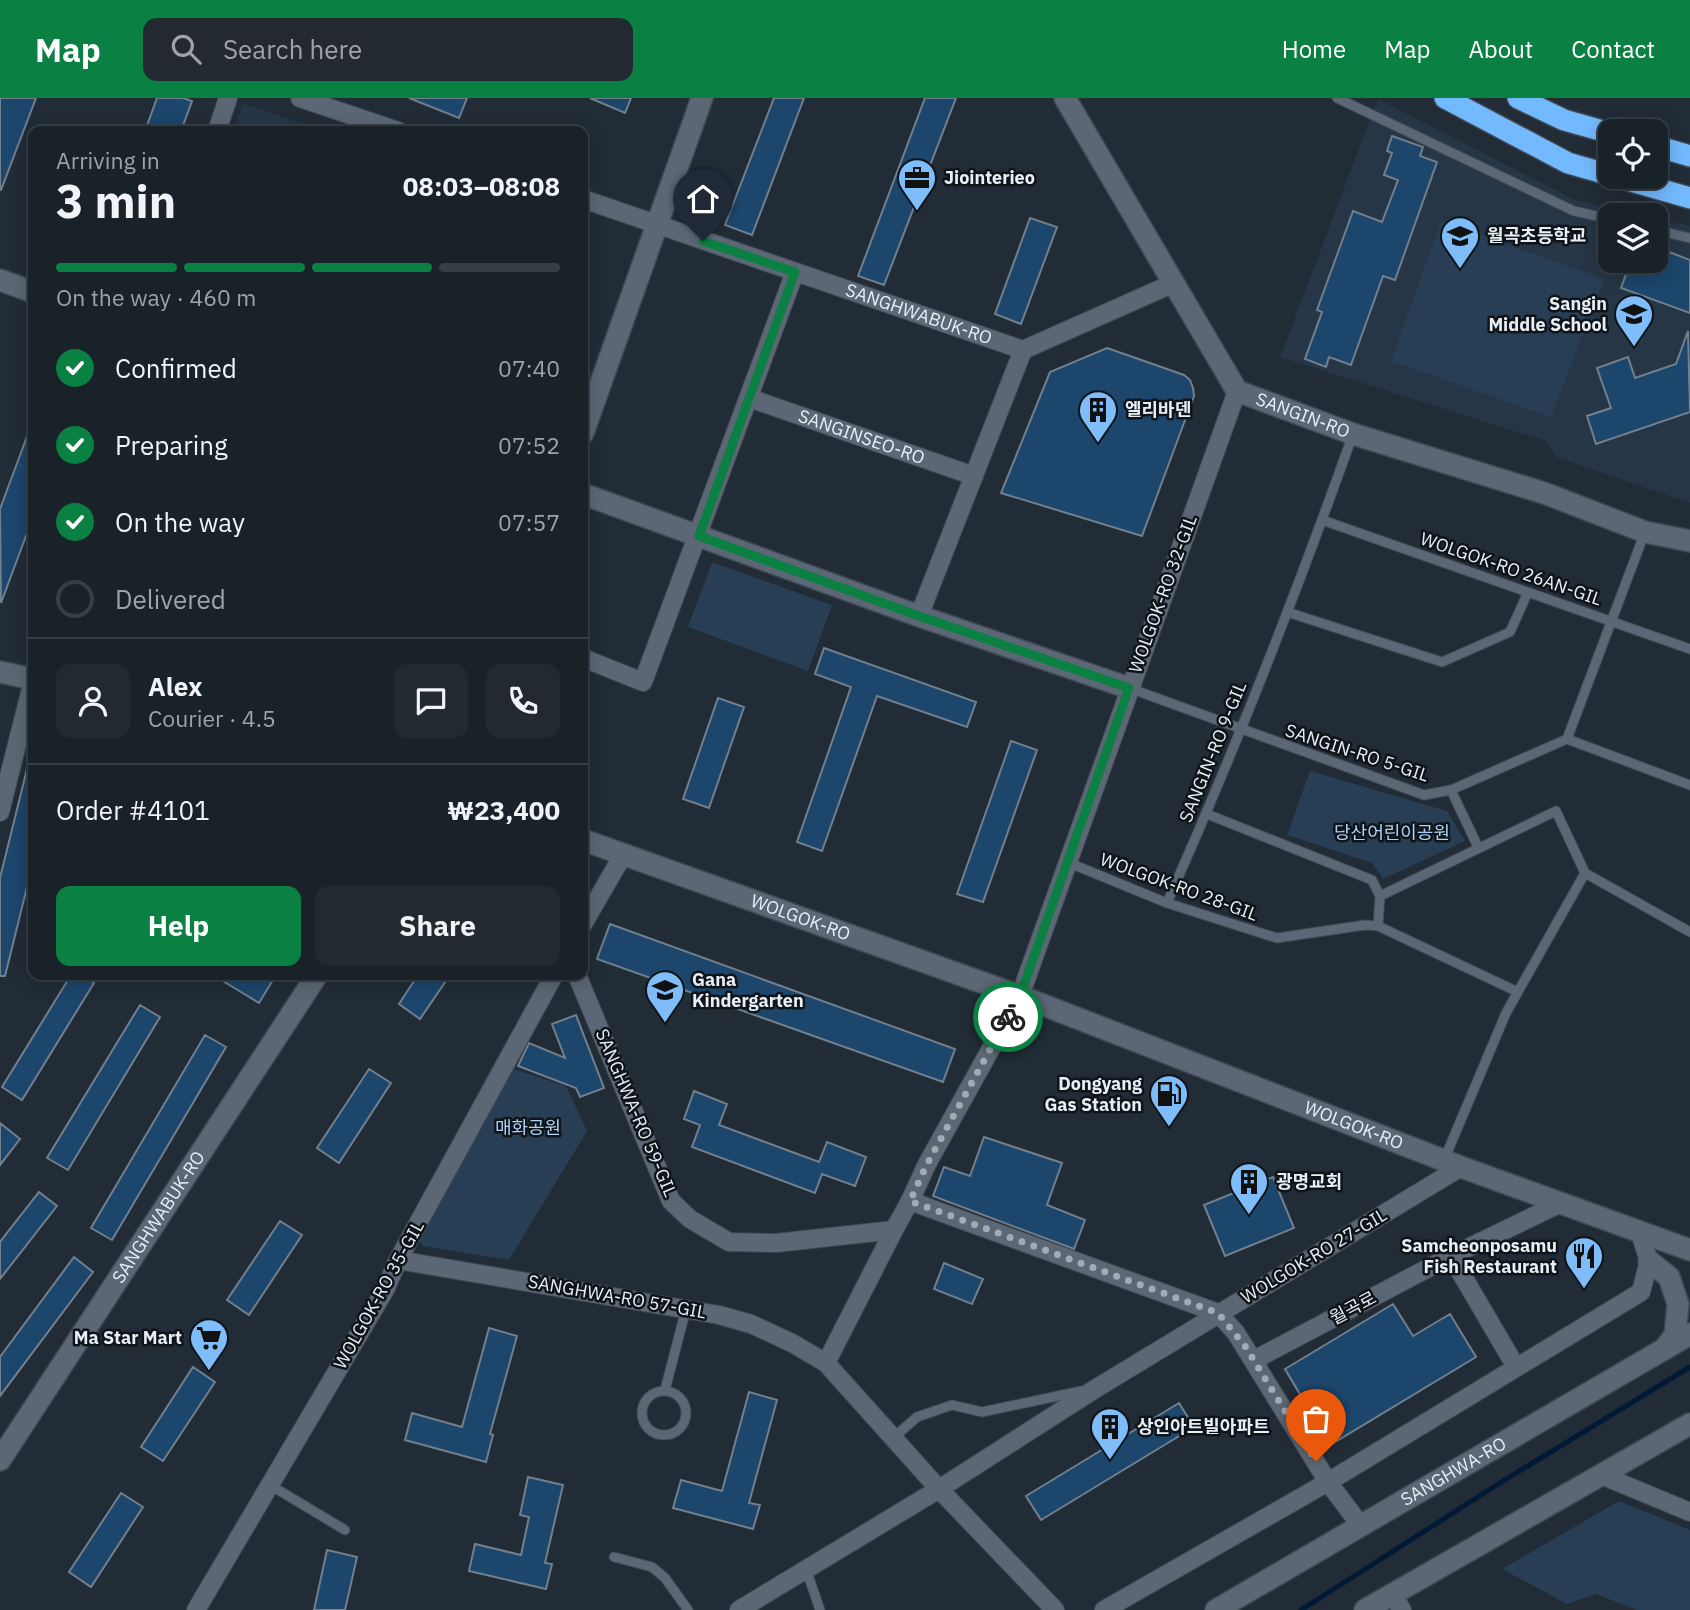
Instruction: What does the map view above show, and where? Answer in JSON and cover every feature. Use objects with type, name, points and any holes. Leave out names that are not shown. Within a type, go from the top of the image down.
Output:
[{"type":"highway","points":[[1446,98],[1568,163],[1598,172]]},
{"type":"highway","points":[[1518,98],[1564,120],[1598,130]]},
{"type":"highway","points":[[1668,150],[1690,156]]},
{"type":"highway","points":[[1659,189],[1690,198]]},
{"type":"main road","points":[[588,419],[702,98]]},
{"type":"main road","name":"SANGIN-RO","points":[[1065,98],[1237,391],[1353,434],[1544,493],[1645,532],[1690,541]]},
{"type":"main road","points":[[0,280],[28,290]]},
{"type":"main road","points":[[588,496],[919,616],[1129,688]]},
{"type":"main road","points":[[0,672],[28,679]]},
{"type":"main road","name":"WOLGOK-RO","points":[[588,842],[1020,996],[1452,1164],[1690,1250]]},
{"type":"main road","name":"SANGHWABUK-RO","points":[[0,1460],[314,980]]},
{"type":"main road","points":[[1649,1261],[1669,1277],[1678,1304],[1675,1335],[1665,1348]]},
{"type":"main road","name":"SANGHWA-RO","points":[[1216,1610],[1688,1336]]},
{"type":"main road","points":[[1365,1610],[1397,1602],[1601,1475],[1690,1424]]},
{"type":"street","points":[[218,126],[228,98]]},
{"type":"street","points":[[300,98],[383,126]]},
{"type":"street","name":"SANGHWABUK-RO","points":[[588,201],[1023,350]]},
{"type":"street","points":[[588,660],[643,682],[795,272]]},
{"type":"street","points":[[919,616],[1023,350],[1174,283]]},
{"type":"street","name":"WOLGOK-RO 32-GIL","points":[[1020,996],[1237,391]]},
{"type":"street","name":"SANGINSEO-RO","points":[[749,398],[974,476]]},
{"type":"street","points":[[0,811],[28,700]]},
{"type":"street","points":[[588,915],[623,855]]},
{"type":"street","name":"WOLGOK-RO 35-GIL","points":[[196,1610],[385,1290],[398,1260],[551,980]]},
{"type":"street","name":"SANGHWA-RO 59-GIL","points":[[579,980],[671,1201],[690,1219],[729,1242],[776,1243],[894,1230]]},
{"type":"street","points":[[826,1363],[927,1164],[1020,996]]},
{"type":"street","name":"WOLGOK-RO 27-GIL","points":[[739,1610],[939,1489],[1452,1164]]},
{"type":"street","points":[[910,1201],[1218,1313],[1236,1333],[1328,1482],[1361,1526]]},
{"type":"street","name":"월곡로","points":[[1254,1360],[1451,1256],[1559,1204]]},
{"type":"street","points":[[1104,1610],[1328,1482],[1641,1292],[1649,1261],[1640,1233]]},
{"type":"street","points":[[1451,1256],[1516,1367]]},
{"type":"street","name":"SANGHWA-RO 57-GIL","points":[[398,1260],[719,1315],[751,1324],[792,1343],[826,1363],[939,1489],[1055,1610]]},
{"type":"street","points":[[1601,1475],[1690,1512]]},
{"type":"lane","points":[[1337,98],[1574,211],[1598,216]]},
{"type":"lane","points":[[1668,233],[1690,238]]},
{"type":"lane","name":"SANGIN-RO 9-GIL","points":[[1167,903],[1207,814],[1287,612],[1353,434]]},
{"type":"lane","name":"WOLGOK-RO 26AN-GIL","points":[[1322,520],[1690,649]]},
{"type":"lane","points":[[1645,532],[1567,739],[1690,785]]},
{"type":"lane","points":[[1287,612],[1442,662],[1510,632],[1528,592]]},
{"type":"lane","name":"SANGIN-RO 5-GIL","points":[[1129,688],[1424,795],[1451,790],[1567,739]]},
{"type":"lane","points":[[1451,790],[1478,847]]},
{"type":"lane","points":[[1380,896],[1556,811],[1585,873],[1690,932]]},
{"type":"lane","points":[[1207,814],[1372,880],[1380,896],[1378,926]]},
{"type":"lane","name":"WOLGOK-RO 28-GIL","points":[[1067,862],[1167,903],[1278,938],[1365,925],[1378,926],[1518,992]]},
{"type":"lane","points":[[1452,1164],[1506,1013],[1585,873]]},
{"type":"lane","points":[[665,1390],[686,1309]]},
{"type":"lane","name":"WOLGOK-RO 27-GIL","points":[[893,1437],[916,1417],[953,1405],[982,1412],[1096,1389]]},
{"type":"lane","points":[[665,1390],[683,1401],[686,1416],[684,1423],[673,1433],[659,1435],[646,1427],[641,1413],[650,1394],[665,1390]]},
{"type":"lane","points":[[270,1485],[345,1531]]},
{"type":"lane","points":[[614,1557],[652,1567],[665,1578],[688,1610]]},
{"type":"lane","points":[[806,1569],[820,1610]]},
{"type":"shaded area","name":"월곡초등학교","points":[[1378,99],[1573,199],[1598,206],[1598,273],[1668,273],[1668,221],[1690,226],[1690,503],[1556,457],[1546,441],[1280,357]]},
{"type":"shaded area","points":[[243,104],[311,126],[235,126]]},
{"type":"green space","points":[[1441,221],[1604,279],[1551,417],[1391,361]]},
{"type":"green space","points":[[712,562],[832,605],[808,671],[688,627]]},
{"type":"green space","name":"당산어린이공원","points":[[1310,771],[1447,811],[1465,841],[1383,879],[1372,863],[1287,835]]},
{"type":"green space","name":"매화공원","points":[[504,1066],[566,1086],[587,1131],[509,1260],[423,1246],[413,1232]]},
{"type":"green space","points":[[1619,1501],[1690,1530],[1690,1610],[1637,1610],[1596,1594],[1567,1604],[1502,1569]]},
{"type":"building","points":[[0,98],[36,98],[1,190],[0,190]]},
{"type":"building","points":[[157,98],[183,98],[192,101],[183,126],[147,126]]},
{"type":"building","points":[[409,98],[467,98],[459,118]]},
{"type":"building","points":[[590,98],[631,98],[625,113]]},
{"type":"building","points":[[774,98],[804,98],[752,235],[725,225]]},
{"type":"building","points":[[925,98],[956,98],[884,285],[858,276]]},
{"type":"building","points":[[1392,136],[1423,147],[1420,156],[1437,162],[1395,280],[1383,276],[1351,365],[1329,357],[1326,367],[1305,359],[1322,312],[1317,310],[1353,211],[1382,222],[1398,180],[1384,175],[1392,153],[1387,151]]},
{"type":"building","points":[[1030,218],[1057,227],[1021,324],[995,314]]},
{"type":"building","points":[[1668,252],[1690,260],[1690,313],[1621,288],[1627,273],[1668,273]]},
{"type":"building","points":[[1688,331],[1690,412],[1596,444],[1587,416],[1611,408],[1597,368],[1628,357],[1635,378],[1676,364]]},
{"type":"building","name":"엘리바덴","points":[[1107,348],[1184,375],[1193,388],[1194,396],[1142,536],[1001,493],[1050,372]]},
{"type":"building","points":[[28,434],[28,530],[1,603],[0,509]]},
{"type":"building","points":[[824,648],[976,702],[967,727],[877,696],[822,851],[797,842],[851,687],[815,674]]},
{"type":"building","points":[[718,698],[744,707],[709,808],[683,799]]},
{"type":"building","points":[[1011,741],[1037,750],[983,902],[957,894]]},
{"type":"building","points":[[28,765],[28,883],[5,976],[0,976],[0,878]]},
{"type":"building","points":[[610,924],[955,1049],[943,1082],[597,959]]},
{"type":"building","points":[[68,980],[89,980],[94,983],[22,1100],[2,1087]]},
{"type":"building","points":[[221,980],[273,980],[259,1003]]},
{"type":"building","points":[[415,980],[447,980],[420,1019],[399,1004]]},
{"type":"building","points":[[140,1005],[160,1017],[68,1170],[47,1158]]},
{"type":"building","points":[[576,1015],[604,1088],[580,1097],[576,1088],[518,1066],[529,1043],[565,1058],[552,1024]]},
{"type":"building","points":[[205,1035],[226,1047],[112,1240],[91,1228]]},
{"type":"building","points":[[369,1069],[391,1083],[339,1163],[317,1148]]},
{"type":"building","points":[[694,1091],[727,1104],[719,1125],[819,1162],[827,1142],[866,1157],[855,1186],[822,1174],[815,1193],[692,1147],[700,1125],[684,1119]]},
{"type":"building","points":[[0,1123],[20,1139],[0,1165]]},
{"type":"building","points":[[984,1137],[1062,1163],[1047,1205],[1085,1220],[1074,1249],[933,1196],[944,1167],[970,1176]]},
{"type":"building","name":"광명교회","points":[[1273,1177],[1294,1228],[1225,1256],[1204,1205]]},
{"type":"building","points":[[39,1192],[57,1206],[0,1279],[0,1242]]},
{"type":"building","points":[[280,1221],[302,1235],[249,1315],[227,1300]]},
{"type":"building","points":[[74,1257],[93,1272],[0,1396],[0,1357]]},
{"type":"building","points":[[944,1263],[983,1279],[972,1304],[934,1289]]},
{"type":"building","points":[[1393,1304],[1413,1336],[1450,1314],[1476,1357],[1330,1445],[1285,1369]]},
{"type":"building","points":[[489,1328],[517,1336],[490,1434],[493,1435],[486,1462],[405,1440],[412,1413],[462,1427]]},
{"type":"building","points":[[193,1367],[215,1382],[163,1461],[141,1447]]},
{"type":"building","points":[[749,1392],[777,1400],[749,1503],[760,1505],[753,1529],[673,1508],[681,1480],[722,1491]]},
{"type":"building","name":"상인아트빌아파트","points":[[1179,1403],[1194,1427],[1041,1520],[1026,1496]]},
{"type":"building","points":[[528,1477],[563,1485],[545,1563],[552,1564],[546,1589],[469,1571],[475,1544],[521,1555],[529,1517],[520,1515]]},
{"type":"building","points":[[121,1493],[143,1507],[91,1587],[69,1572]]},
{"type":"building","points":[[327,1550],[357,1557],[345,1610],[314,1610]]},
{"type":"waterway","points":[[1301,1610],[1503,1481],[1690,1367]]},
{"type":"way so far","points":[[1008,1017],[927,1164],[910,1201],[1218,1313],[1245,1346],[1316,1461]]},
{"type":"place","name":"Jiointerieo","points":[[917,212]]},
{"type":"place","name":"월곡초등학교","points":[[1460,270]]},
{"type":"place","name":"Sangin Middle School","points":[[1634,348]]},
{"type":"place","name":"엘리바덴","points":[[1098,444]]},
{"type":"place","name":"Gana Kindergarten","points":[[665,1024]]},
{"type":"place","name":"Dongyang Gas Station","points":[[1169,1128]]},
{"type":"place","name":"광명교회","points":[[1249,1216]]},
{"type":"place","name":"Samcheonposamu Fish Restaurant","points":[[1584,1290]]},
{"type":"place","name":"Ma Star Mart","points":[[209,1372]]},
{"type":"place","name":"상인아트빌아파트","points":[[1110,1461]]},
{"type":"route","points":[[703,241],[795,272],[699,536],[919,616],[1129,688],[1020,996],[1008,1017]]}]
